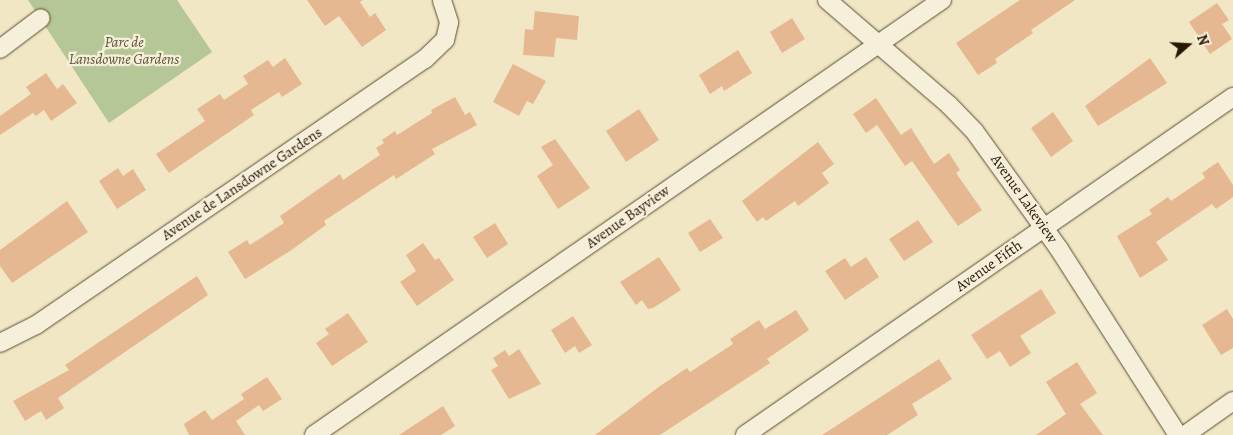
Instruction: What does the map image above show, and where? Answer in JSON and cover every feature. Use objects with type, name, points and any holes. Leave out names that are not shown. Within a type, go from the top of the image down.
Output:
[{"type":"street","name":"Avenue de Lansdowne Gardens","points":[[0,343],[36,325],[425,58],[445,40],[449,22],[442,0]]},
{"type":"street","name":"Avenue Lakeview","points":[[827,0],[976,132],[1044,227],[1178,435]]},
{"type":"street","name":"Avenue Bayview","points":[[314,435],[942,0]]},
{"type":"street","points":[[0,49],[41,18]]},
{"type":"street","name":"Avenue Fifth","points":[[744,435],[1233,97]]},
{"type":"street","points":[[1185,435],[1233,402]]},
{"type":"green space","name":"Parc de Lansdowne Gardens","points":[[28,0],[177,0],[212,52],[109,123]]},
{"type":"building","points":[[307,0],[363,0],[360,2],[370,17],[375,13],[386,30],[362,47],[339,16],[325,26]]},
{"type":"building","points":[[1020,0],[1075,0],[1031,30],[1033,33],[995,59],[997,63],[978,75],[956,43]]},
{"type":"building","points":[[1217,3],[1229,20],[1222,24],[1232,39],[1210,54],[1189,22]]},
{"type":"building","points":[[535,11],[579,16],[577,40],[556,38],[554,57],[523,55],[525,29],[533,30]]},
{"type":"building","points":[[792,18],[805,39],[782,53],[770,32]]},
{"type":"building","points":[[738,50],[752,73],[724,91],[722,86],[710,94],[699,75]]},
{"type":"building","points":[[285,58],[302,84],[282,97],[279,92],[251,110],[254,115],[169,173],[156,154],[205,121],[197,109],[220,94],[224,100],[248,84],[243,76],[268,60],[273,67]]},
{"type":"building","points":[[1150,58],[1167,83],[1098,126],[1085,106]]},
{"type":"building","points":[[513,64],[546,81],[533,104],[527,101],[519,116],[493,102]]},
{"type":"building","points":[[46,73],[57,89],[63,84],[77,103],[51,121],[44,110],[36,116],[33,113],[0,135],[0,116],[31,94],[26,87]]},
{"type":"building","points":[[455,97],[465,115],[470,112],[477,125],[432,149],[435,154],[396,179],[394,175],[324,221],[326,225],[290,251],[245,279],[228,252],[247,240],[250,245],[284,223],[280,216],[340,174],[343,180],[380,155],[376,148],[384,143],[382,140],[395,131],[397,135],[432,113],[431,110]]},
{"type":"building","points":[[876,98],[901,135],[911,128],[934,164],[949,153],[960,170],[956,173],[982,210],[958,226],[912,161],[905,166],[877,125],[866,133],[853,114]]},
{"type":"building","points":[[639,109],[659,140],[626,162],[606,131]]},
{"type":"building","points":[[1053,112],[1073,141],[1051,157],[1031,128]]},
{"type":"building","points":[[555,139],[590,188],[558,209],[537,176],[553,165],[541,147]]},
{"type":"building","points":[[818,142],[834,164],[822,173],[829,183],[798,206],[795,201],[766,221],[763,217],[757,222],[742,201]]},
{"type":"building","points":[[1218,162],[1233,185],[1233,197],[1216,209],[1212,204],[1156,242],[1168,260],[1140,278],[1117,236],[1152,214],[1149,210],[1168,197],[1171,201],[1205,178],[1202,173]]},
{"type":"building","points":[[118,168],[123,176],[133,169],[146,190],[117,209],[99,181]]},
{"type":"building","points":[[67,201],[88,232],[12,283],[0,266],[0,250]]},
{"type":"building","points":[[710,219],[723,238],[700,252],[688,233]]},
{"type":"building","points":[[918,220],[933,242],[904,261],[889,239]]},
{"type":"building","points":[[495,223],[508,244],[487,258],[473,237]]},
{"type":"building","points":[[423,243],[435,260],[439,258],[454,280],[417,306],[400,282],[416,271],[406,255]]},
{"type":"building","points":[[659,257],[681,290],[653,308],[648,309],[642,300],[636,305],[620,282]]},
{"type":"building","points":[[866,257],[879,277],[845,300],[825,271],[845,258],[851,267]]},
{"type":"building","points":[[197,276],[208,295],[58,398],[64,408],[46,420],[41,411],[25,421],[13,401],[69,370],[65,365]]},
{"type":"building","points":[[1041,289],[1056,313],[1020,336],[1031,353],[1010,367],[1000,351],[987,359],[971,335]]},
{"type":"building","points":[[1227,309],[1233,319],[1233,348],[1221,355],[1202,325]]},
{"type":"building","points":[[796,310],[809,330],[767,359],[770,363],[660,435],[595,435],[687,368],[690,372],[733,344],[730,339],[759,320],[765,329]]},
{"type":"building","points":[[348,313],[368,342],[332,366],[316,343],[329,334],[325,329]]},
{"type":"building","points":[[573,316],[592,345],[579,353],[575,346],[565,353],[551,330]]},
{"type":"building","points":[[519,349],[541,384],[509,399],[491,370],[498,366],[493,358],[505,350],[509,356]]},
{"type":"building","points":[[939,359],[952,379],[912,404],[918,415],[887,435],[822,435]]},
{"type":"building","points":[[1077,362],[1097,393],[1080,404],[1103,435],[1036,435],[1066,414],[1046,382]]},
{"type":"building","points":[[267,377],[282,399],[263,411],[259,405],[236,421],[245,435],[189,435],[184,424],[205,410],[212,420],[244,399],[241,394]]},
{"type":"building","points":[[443,406],[455,426],[441,435],[399,435]]}]
